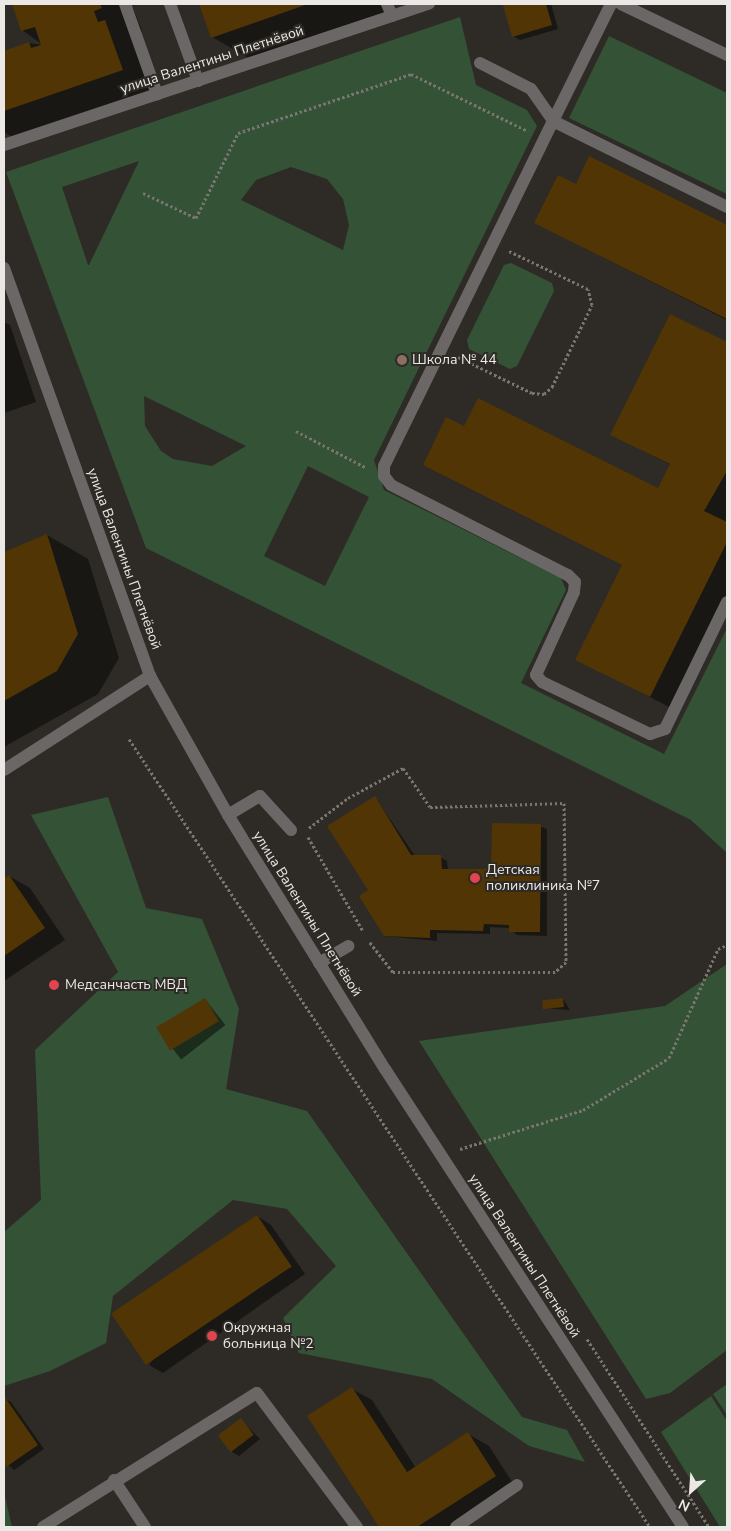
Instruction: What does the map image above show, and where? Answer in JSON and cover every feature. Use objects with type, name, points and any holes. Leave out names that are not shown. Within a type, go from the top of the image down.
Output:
[{"type":"street","points":[[124,4],[157,94]]},
{"type":"street","points":[[170,4],[198,81]]},
{"type":"street","points":[[387,4],[392,16]]},
{"type":"street","name":"улица Валентины Плетнёвой","points":[[4,145],[428,4]]},
{"type":"street","points":[[611,4],[384,466],[384,476],[391,485],[568,575],[574,582],[574,592],[536,675],[542,682],[650,734],[665,729],[727,602]]},
{"type":"street","points":[[620,4],[727,55]]},
{"type":"street","points":[[480,63],[531,89],[553,121],[727,207]]},
{"type":"street","name":"улица Валентины Плетнёвой","points":[[4,268],[150,676],[228,815],[319,962],[438,1151],[683,1527]]},
{"type":"street","points":[[4,770],[150,676]]},
{"type":"street","points":[[228,815],[260,796],[291,830]]},
{"type":"street","points":[[319,962],[349,946]]},
{"type":"street","points":[[43,1527],[114,1480],[257,1393],[357,1527]]},
{"type":"street","points":[[114,1480],[145,1527]]},
{"type":"street","points":[[456,1527],[517,1485]]},
{"type":"path","points":[[143,193],[196,218],[238,132],[411,74],[544,139]]},
{"type":"path","points":[[442,349],[532,393],[544,394],[556,379],[593,297],[588,289],[493,243]]},
{"type":"path","points":[[296,431],[384,476]]},
{"type":"path","points":[[128,739],[650,1527]]},
{"type":"path","points":[[403,768],[430,807],[564,803],[566,962],[555,972],[393,972],[372,946],[304,831],[348,798],[403,768]]},
{"type":"path","points":[[438,1151],[463,1149],[583,1110],[669,1058],[718,949],[727,944]]},
{"type":"path","points":[[458,1140],[468,1157]]},
{"type":"path","points":[[581,1330],[709,1527]]},
{"type":"green space","points":[[460,17],[476,85],[527,110],[537,126],[374,460],[384,490],[561,578],[566,590],[521,683],[664,754],[727,628],[727,853],[691,820],[146,548],[6,172]],"holes":[[[139,161],[89,265],[88,265],[62,187]],[[291,167],[327,179],[343,199],[349,225],[343,250],[241,200],[256,180]],[[144,396],[246,446],[212,466],[173,459],[161,451],[145,426]],[[308,466],[369,497],[325,586],[264,556]]]},
{"type":"green space","points":[[609,36],[727,93],[727,194],[569,118]]},
{"type":"green space","points":[[511,263],[552,283],[554,291],[517,366],[510,369],[469,349],[467,340],[504,265]]},
{"type":"green space","points":[[108,797],[146,908],[202,919],[239,1009],[226,1089],[307,1111],[522,1417],[567,1430],[585,1462],[529,1446],[432,1379],[299,1353],[283,1318],[336,1266],[287,1209],[233,1200],[113,1296],[106,1343],[50,1371],[4,1386],[4,1232],[41,1200],[35,1050],[118,972],[31,815]]},
{"type":"green space","points":[[727,964],[727,1350],[670,1393],[646,1399],[419,1041],[665,1006]]},
{"type":"green space","points":[[727,1384],[727,1415],[713,1394]]},
{"type":"green space","points":[[711,1396],[727,1421],[727,1527],[720,1527],[661,1432]]},
{"type":"green space","points":[[4,1492],[12,1527],[4,1527]]},
{"type":"building","points":[[12,4],[100,4],[102,8],[94,11],[98,22],[105,20],[123,70],[4,111],[4,51],[29,42],[31,48],[41,45],[35,27],[21,31]]},
{"type":"building","points":[[199,4],[308,4],[211,38]]},
{"type":"building","points":[[546,4],[552,25],[512,37],[503,5]]},
{"type":"building","points":[[589,156],[727,225],[727,319],[534,223],[558,175],[576,184]]},
{"type":"building","points":[[670,314],[727,342],[727,471],[704,511],[727,522],[727,542],[650,697],[575,660],[622,565],[423,465],[446,417],[464,426],[478,398],[658,488],[670,464],[610,435]]},
{"type":"building","points":[[47,534],[78,634],[57,671],[4,701],[4,552]]},
{"type":"building","points":[[375,796],[411,855],[441,855],[442,869],[491,869],[492,823],[541,824],[540,932],[509,932],[509,925],[484,924],[483,931],[430,930],[430,938],[384,936],[359,896],[368,890],[327,826]]},
{"type":"building","points":[[9,875],[45,928],[4,956],[4,879]]},
{"type":"building","points":[[205,998],[219,1021],[170,1051],[156,1027]]},
{"type":"building","points":[[563,998],[564,1007],[543,1009],[542,1000]]},
{"type":"building","points":[[257,1215],[292,1266],[146,1365],[111,1313]]},
{"type":"building","points":[[352,1387],[407,1472],[468,1432],[496,1476],[417,1527],[379,1527],[307,1416]]},
{"type":"building","points":[[4,1396],[38,1445],[6,1467],[4,1463]]},
{"type":"building","points":[[241,1418],[254,1435],[230,1452],[218,1435]]},
{"type":"place","name":"Школа № 44","points":[[402,360]]},
{"type":"place","name":"Детская поликлиника №7","points":[[475,878]]},
{"type":"place","name":"Медсанчасть МВД","points":[[54,985]]},
{"type":"place","name":"Окружная больница №2","points":[[212,1336]]}]
